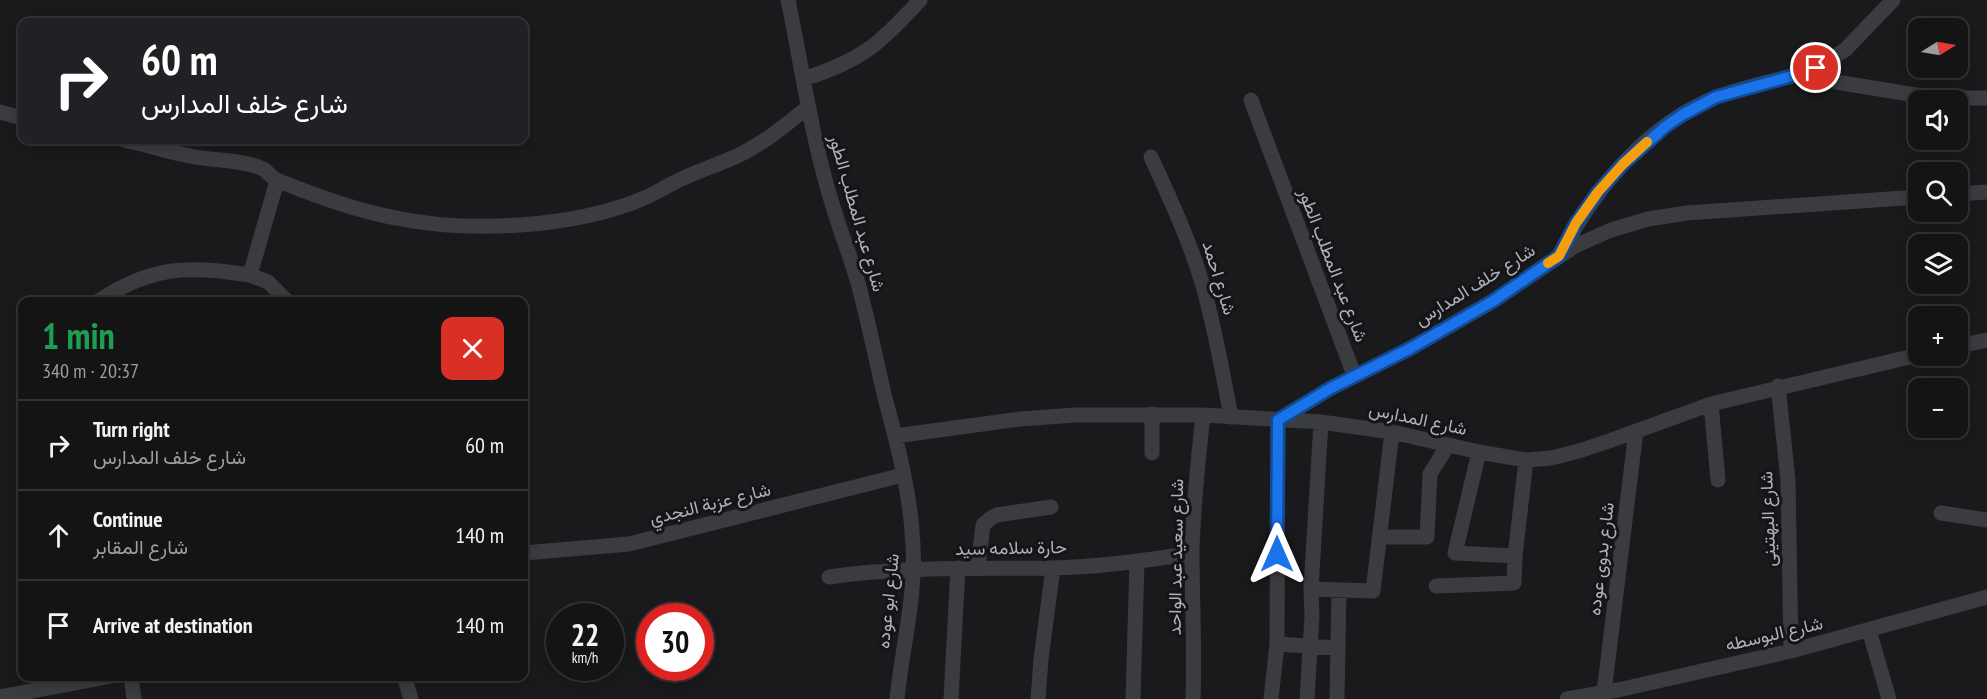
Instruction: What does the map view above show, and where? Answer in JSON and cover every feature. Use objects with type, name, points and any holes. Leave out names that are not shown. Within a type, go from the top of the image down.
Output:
[{"type":"street","name":"شارع عبد المطلب الطور","points":[[788,0],[808,107],[830,199],[858,284],[895,436]]},
{"type":"street","points":[[803,79],[853,60],[875,46],[920,0]]},
{"type":"street","points":[[1559,256],[1576,223],[1598,192],[1623,164],[1666,126],[1716,97],[1803,73],[1828,61],[1852,43],[1893,0]]},
{"type":"street","points":[[1828,61],[1831,78],[1836,82],[1934,98],[1987,98]]},
{"type":"street","name":"شارع عبد المطلب الطور","points":[[1251,100],[1354,375]]},
{"type":"street","points":[[140,144],[190,156],[262,168],[277,181],[394,218],[474,226],[569,220],[642,199],[686,177],[746,152],[774,134],[808,107]]},
{"type":"street","points":[[0,112],[18,117]]},
{"type":"street","name":"شارع احمد","points":[[1151,157],[1179,219],[1202,284],[1219,350],[1231,417]]},
{"type":"street","points":[[250,275],[277,181]]},
{"type":"street","points":[[1968,193],[1987,192]]},
{"type":"street","name":"شارع خلف المدارس","points":[[1278,420],[1354,375],[1411,348],[1493,301],[1575,246],[1611,230],[1648,219],[1687,213],[1908,198]]},
{"type":"street","points":[[104,297],[117,288],[142,277],[172,270],[213,269],[250,275],[268,282],[283,297]]},
{"type":"street","points":[[1968,344],[1987,340]]},
{"type":"street","name":"شارع المدارس","points":[[895,436],[1020,419],[1075,415],[1203,415],[1321,422],[1392,432],[1526,460],[1551,458],[1579,451],[1711,404],[1778,386],[1908,357]]},
{"type":"street","name":"شارع البهتينى","points":[[1778,386],[1788,480],[1791,651]]},
{"type":"street","points":[[1711,404],[1718,480]]},
{"type":"street","points":[[1152,414],[1152,453]]},
{"type":"street","name":"شارع سعيد عبد الواحد","points":[[1193,699],[1192,553],[1203,415]]},
{"type":"street","points":[[1270,699],[1277,644],[1278,420]]},
{"type":"street","points":[[1307,699],[1321,422]]},
{"type":"street","name":"شارع بدوى عوده","points":[[1614,694],[1636,431]]},
{"type":"street","points":[[1311,590],[1373,591],[1392,432]]},
{"type":"street","name":"شارع ابو عوده","points":[[895,436],[912,525],[914,568],[897,699]]},
{"type":"street","points":[[1379,537],[1427,537],[1430,474],[1448,445]]},
{"type":"street","points":[[1479,452],[1455,553],[1515,556]]},
{"type":"street","points":[[1436,586],[1514,583],[1526,460]]},
{"type":"street","name":"شارع عزبة النجدي","points":[[528,553],[630,544],[903,475]]},
{"type":"street","points":[[978,568],[983,525],[991,518],[997,515],[1051,507]]},
{"type":"street","points":[[1941,513],[1987,519]]},
{"type":"street","name":"حارة سلامه سيد","points":[[829,577],[914,568],[1053,567],[1137,562],[1192,553]]},
{"type":"street","points":[[1132,699],[1137,562]]},
{"type":"street","points":[[1038,699],[1053,567]]},
{"type":"street","points":[[951,699],[958,568]]},
{"type":"street","points":[[1337,699],[1339,590]]},
{"type":"street","name":"شارع البوسطه","points":[[1568,699],[1614,694],[1791,651],[1987,597]]},
{"type":"street","points":[[1869,630],[1889,699]]},
{"type":"street","points":[[1277,644],[1337,648]]},
{"type":"street","points":[[0,697],[73,681]]},
{"type":"street","points":[[132,681],[134,699]]},
{"type":"street","points":[[406,681],[411,699]]},
{"type":"slow traffic","points":[[1548,263],[1559,256],[1576,223],[1598,192],[1647,142]]},
{"type":"route","points":[[1277,554],[1278,420],[1354,375],[1411,348],[1493,301],[1559,256],[1576,223],[1598,192],[1623,164],[1682,115],[1716,97],[1816,68]]}]
